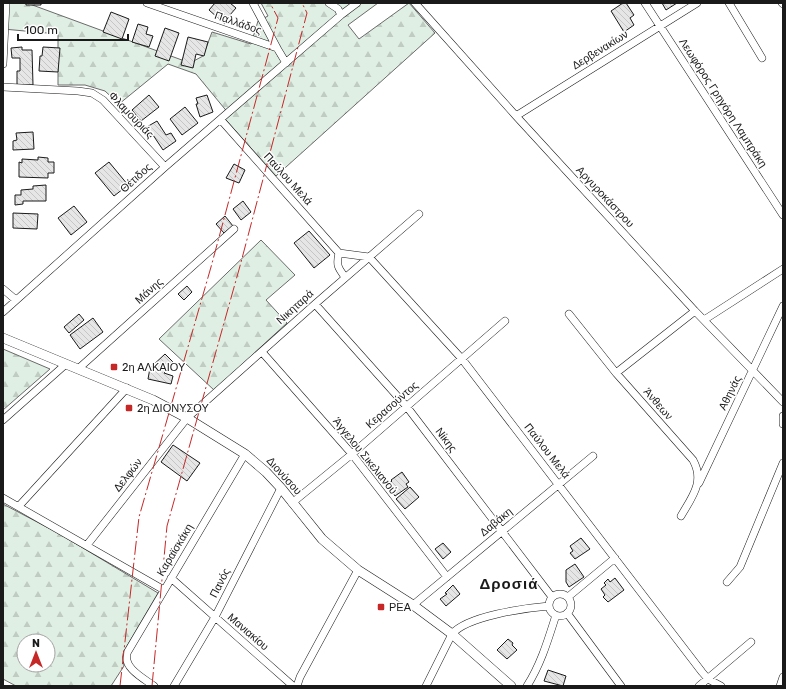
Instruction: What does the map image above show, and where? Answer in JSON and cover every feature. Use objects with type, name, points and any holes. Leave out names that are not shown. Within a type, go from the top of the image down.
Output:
[{"type":"main road","name":"Διονύσου","points":[[3,338],[153,400],[187,418],[245,454],[266,472],[281,488],[322,539],[358,570],[413,605],[452,634],[511,686]]},
{"type":"street","points":[[3,64],[6,3]]},
{"type":"street","name":"Παλλάδος","points":[[147,3],[277,48]]},
{"type":"street","points":[[253,3],[286,63]]},
{"type":"street","points":[[330,3],[338,9],[341,15]]},
{"type":"street","name":"Θέτιδος","points":[[3,312],[165,167],[356,3]]},
{"type":"street","name":"Αργυροκάστρου","points":[[415,3],[516,116],[695,311],[783,402]]},
{"type":"street","name":"Λεωφόρος Γρηγόρη Λαμπράκη","points":[[646,3],[783,214]]},
{"type":"street","name":"Δερβενακίων","points":[[516,116],[696,3]]},
{"type":"street","points":[[729,3],[762,58]]},
{"type":"street","name":"Φλαμουριάς","points":[[3,87],[78,90],[92,93],[103,100],[165,167]]},
{"type":"street","name":"Παύλου Μελά","points":[[221,120],[338,253]]},
{"type":"street","name":"Νικηταρά","points":[[187,418],[345,277],[419,214]]},
{"type":"street","name":"Μάνης","points":[[78,369],[234,229]]},
{"type":"street","points":[[345,277],[338,268],[338,253],[369,257]]},
{"type":"street","name":"Παύλου Μελά","points":[[369,257],[462,359],[702,672],[708,679],[721,686]]},
{"type":"street","points":[[704,320],[783,269]]},
{"type":"street","points":[[3,289],[16,300]]},
{"type":"street","name":"Νίκης","points":[[315,304],[407,407],[552,597]]},
{"type":"street","name":"Αθηνάς","points":[[696,490],[783,306]]},
{"type":"street","points":[[616,373],[695,311]]},
{"type":"street","name":"Άνθεων","points":[[569,314],[616,373],[693,460],[699,477],[696,490],[681,516]]},
{"type":"street","name":"Κερασούντος","points":[[292,503],[352,454],[505,321]]},
{"type":"street","name":"Άγγελου Σικελιανού","points":[[262,352],[352,454],[447,577]]},
{"type":"street","points":[[3,420],[66,364]]},
{"type":"street","points":[[19,506],[126,388]]},
{"type":"street","points":[[783,416],[783,424]]},
{"type":"street","name":"Δελφών","points":[[86,545],[187,418]]},
{"type":"street","name":"Καραϊσκάκη","points":[[154,686],[131,668],[127,663],[127,653],[245,454]]},
{"type":"street","name":"Δαβάκη","points":[[413,605],[594,456]]},
{"type":"street","points":[[727,582],[740,567],[783,462]]},
{"type":"street","name":"Πανός","points":[[174,686],[215,617],[281,488]]},
{"type":"street","points":[[3,498],[164,590]]},
{"type":"street","points":[[568,597],[615,558]]},
{"type":"street","points":[[297,686],[358,570]]},
{"type":"street","name":"Μανιακίου","points":[[171,578],[293,686]]},
{"type":"street","points":[[559,594],[566,595],[568,597],[570,600],[570,607],[567,613],[560,616],[551,611],[549,602],[552,597],[559,594]]},
{"type":"street","points":[[426,686],[452,634],[457,628],[483,618],[549,606]]},
{"type":"street","points":[[567,613],[621,686]]},
{"type":"street","points":[[527,686],[536,673],[545,651],[556,615]]},
{"type":"street","points":[[699,686],[751,642]]},
{"type":"street","points":[[780,686],[783,677]]},
{"type":"green space","points":[[7,3],[27,3],[190,63],[203,56],[212,32],[251,44],[258,21],[268,16],[261,3],[378,3],[348,25],[359,39],[409,3],[435,33],[276,176],[225,119],[229,114],[196,74],[168,64],[119,104],[105,91],[85,85],[58,85],[58,34],[3,29]]},
{"type":"green space","points":[[261,240],[295,275],[266,300],[287,323],[214,390],[159,339]]},
{"type":"green space","points":[[3,349],[50,369],[3,410]]},
{"type":"green space","points":[[3,504],[58,533],[158,593],[124,651],[124,666],[111,686],[16,686],[3,679]]},
{"type":"building","points":[[26,3],[41,3],[41,5],[26,5]]},
{"type":"building","points":[[215,3],[230,3],[236,8],[229,16],[231,18],[225,24],[209,10]]},
{"type":"building","points":[[623,3],[626,3],[634,15],[630,18],[634,25],[624,32],[611,11]]},
{"type":"building","points":[[662,3],[677,3],[666,10]]},
{"type":"building","points":[[111,12],[129,19],[122,39],[103,32]]},
{"type":"building","points":[[138,24],[148,27],[146,34],[153,36],[149,47],[132,42]]},
{"type":"building","points":[[165,28],[179,33],[169,61],[155,56]]},
{"type":"building","points":[[188,37],[208,42],[204,56],[196,54],[193,68],[181,65]]},
{"type":"building","points":[[22,47],[22,50],[32,50],[33,85],[17,85],[17,71],[20,71],[20,58],[12,58],[11,48]]},
{"type":"building","points":[[43,47],[60,48],[58,72],[39,71],[40,56],[42,56]]},
{"type":"building","points":[[149,95],[159,107],[141,121],[132,110]]},
{"type":"building","points":[[207,95],[213,112],[200,117],[196,104],[198,104],[196,98]]},
{"type":"building","points":[[185,107],[198,123],[182,135],[170,119]]},
{"type":"building","points":[[157,121],[166,135],[171,133],[176,141],[163,150],[153,135],[150,137],[145,128]]},
{"type":"building","points":[[33,132],[34,149],[13,150],[13,141],[17,140],[16,133]]},
{"type":"building","points":[[38,157],[48,158],[48,162],[54,162],[54,173],[48,173],[48,178],[19,177],[19,162],[22,163],[22,159],[38,160]]},
{"type":"building","points":[[109,162],[128,185],[114,196],[95,173]]},
{"type":"building","points":[[234,164],[245,170],[239,183],[226,178]]},
{"type":"building","points":[[46,185],[46,201],[23,201],[23,204],[15,205],[15,195],[21,195],[21,190],[33,189],[33,186]]},
{"type":"building","points":[[243,201],[251,212],[241,220],[233,209]]},
{"type":"building","points":[[74,206],[87,222],[71,235],[58,218]]},
{"type":"building","points":[[13,213],[38,214],[37,229],[13,228]]},
{"type":"building","points":[[225,216],[233,226],[224,233],[216,224]]},
{"type":"building","points":[[309,231],[330,255],[314,268],[294,243]]},
{"type":"building","points":[[187,286],[192,292],[184,300],[178,294]]},
{"type":"building","points":[[79,314],[84,320],[69,333],[64,327]]},
{"type":"building","points":[[93,318],[103,332],[80,349],[70,335]]},
{"type":"building","points":[[165,354],[174,363],[164,373],[173,376],[171,384],[148,379],[150,368]]},
{"type":"building","points":[[173,445],[200,463],[187,481],[161,462]]},
{"type":"building","points":[[402,472],[409,482],[406,484],[408,487],[395,496],[387,485]]},
{"type":"building","points":[[410,487],[419,497],[405,509],[396,499]]},
{"type":"building","points":[[581,538],[590,549],[575,559],[570,553],[573,551],[570,546]]},
{"type":"building","points":[[443,543],[451,552],[443,559],[435,549]]},
{"type":"building","points":[[575,564],[584,577],[569,587],[566,582],[566,570]]},
{"type":"building","points":[[615,578],[624,590],[608,602],[603,597],[605,595],[601,589],[606,585],[604,583],[608,579],[610,582]]},
{"type":"building","points":[[453,585],[460,594],[446,606],[440,599],[447,594],[445,593]]},
{"type":"building","points":[[508,639],[513,643],[512,645],[517,650],[507,659],[497,650]]},
{"type":"building","points":[[548,670],[566,676],[563,686],[544,681]]},
{"type":"power","points":[[120,686],[139,517],[211,267],[278,18],[270,3]]},
{"type":"power","points":[[152,686],[167,526],[240,266],[307,13],[302,3]]},
{"type":"place","name":"2η ΑΛΚΑΙΟΥ","points":[[114,367]]},
{"type":"place","name":"2η ΔΙΟΝΥΣΟΥ","points":[[129,408]]},
{"type":"place","name":"ΡΕΑ","points":[[381,607]]},
{"type":"district","name":"Δροσιά","points":[[509,584]]}]
